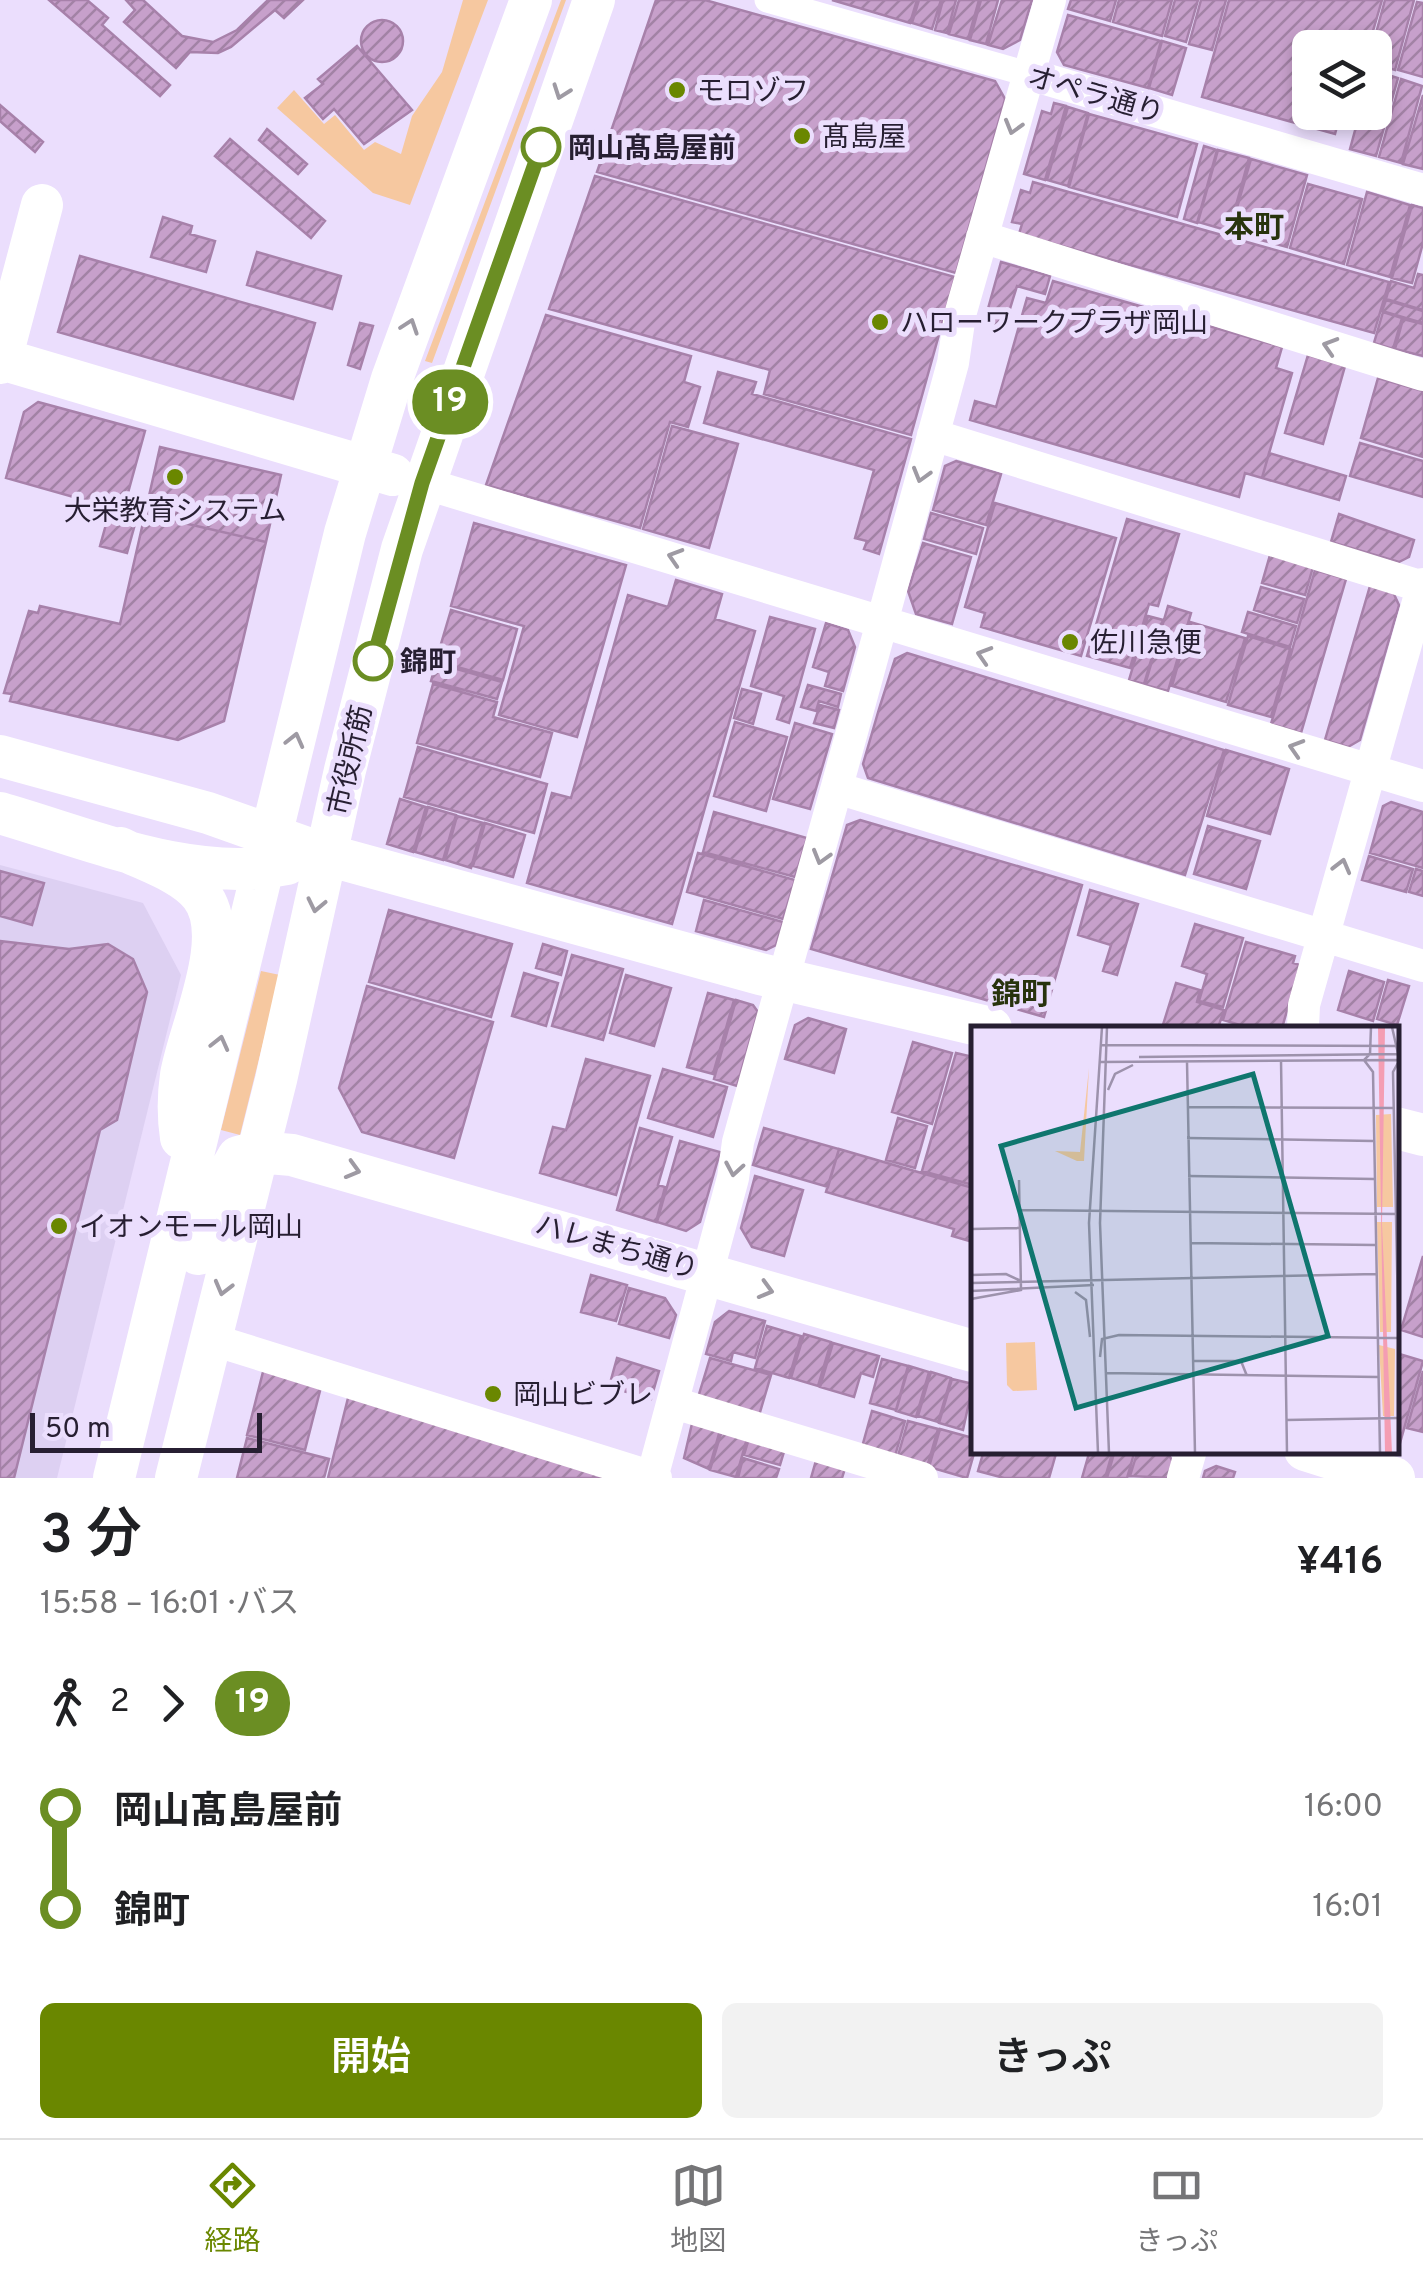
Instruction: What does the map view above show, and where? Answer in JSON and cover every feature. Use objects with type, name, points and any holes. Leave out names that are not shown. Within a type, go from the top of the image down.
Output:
[{"type":"street","name":"市役所筋","points":[[114,1478],[365,467],[440,238],[532,0]]},
{"type":"street","name":"市役所筋","points":[[176,1478],[392,586],[422,483],[594,0]]},
{"type":"street","name":"オペラ通り","points":[[767,0],[1423,190]]},
{"type":"street","points":[[210,1339],[654,1477],[783,978],[840,789],[851,727],[933,435],[982,236],[1050,0]]},
{"type":"street","points":[[42,205],[1,361],[757,582],[786,596],[1423,786]]},
{"type":"street","points":[[982,236],[1423,375]]},
{"type":"street","points":[[933,435],[1423,586],[1367,770],[1304,1004],[1303,1026]]},
{"type":"street","points":[[0,756],[268,852]]},
{"type":"street","points":[[840,789],[1423,966]]},
{"type":"street","points":[[0,813],[193,866],[268,852],[327,856],[783,978],[983,1026]]},
{"type":"street","points":[[120,848],[188,884],[210,911],[213,945],[180,1078],[180,1126],[188,1178]]},
{"type":"street","points":[[1398,1129],[1423,1135]]},
{"type":"street","points":[[141,1478],[212,1202],[238,1157],[258,1152]]},
{"type":"street","name":"ハレまち通り","points":[[258,1152],[332,1164],[971,1350]]},
{"type":"street","points":[[674,1403],[922,1478]]},
{"type":"street","points":[[1183,1478],[1190,1453]]},
{"type":"street","points":[[1314,1453],[1394,1478]]},
{"type":"shaded area","points":[[463,0],[488,0],[410,205],[373,193],[277,108],[294,90],[324,124],[335,115],[364,150],[375,142],[401,154],[412,116],[442,72]]},
{"type":"shaded area","points":[[561,0],[566,0],[432,363],[425,361]]},
{"type":"shaded area","name":"イオンモール岡山","points":[[0,865],[143,903],[181,975],[57,1478],[0,1478]]},
{"type":"shaded area","points":[[261,971],[280,975],[240,1135],[221,1130]]},
{"type":"building","points":[[49,0],[87,0],[108,18],[102,25],[170,85],[160,96]]},
{"type":"building","points":[[126,0],[143,0],[182,36],[213,42],[237,30],[268,0],[303,0],[284,18],[275,10],[231,47],[218,53],[190,52],[176,68],[124,22],[135,10]]},
{"type":"building","name":"髙島屋","points":[[656,0],[705,0],[995,81],[1005,99],[956,273],[597,172]]},
{"type":"building","points":[[832,0],[917,0],[910,23]]},
{"type":"building","points":[[919,0],[941,0],[932,29],[912,23]]},
{"type":"building","points":[[943,0],[956,0],[947,33],[935,30]]},
{"type":"building","points":[[959,0],[979,0],[968,39],[949,34]]},
{"type":"building","points":[[981,0],[998,0],[986,44],[970,40]]},
{"type":"building","points":[[1002,0],[1032,0],[1020,40],[1003,49],[988,45]]},
{"type":"building","points":[[1071,0],[1116,0],[1110,21],[1068,9]]},
{"type":"building","points":[[1119,0],[1172,0],[1162,36],[1113,22]]},
{"type":"building","points":[[1175,0],[1198,0],[1186,42],[1165,36]]},
{"type":"building","points":[[1201,0],[1226,0],[1212,50],[1189,44]]},
{"type":"building","points":[[1229,0],[1382,0],[1373,30],[1292,30],[1292,122],[1202,97]]},
{"type":"building","points":[[1385,0],[1414,0],[1395,70],[1392,30],[1377,30]]},
{"type":"building","points":[[1417,2],[1423,3],[1423,77],[1398,70]]},
{"type":"building","points":[[1068,15],[1161,41],[1148,88],[1064,65],[1057,52]]},
{"type":"building","points":[[382,20],[397,26],[403,41],[397,56],[382,62],[367,56],[361,41],[367,26]]},
{"type":"building","points":[[1162,41],[1186,48],[1172,95],[1149,88]]},
{"type":"building","points":[[357,46],[412,110],[364,144],[334,109],[323,119],[305,98],[323,84],[318,79]]},
{"type":"building","points":[[1392,76],[1398,78],[1392,99]]},
{"type":"building","points":[[1401,79],[1422,86],[1401,163],[1379,157],[1387,130],[1392,130],[1392,111]]},
{"type":"building","points":[[1423,95],[1423,169],[1403,164]]},
{"type":"building","points":[[1054,103],[1066,106],[1045,180],[1024,174],[1042,111],[1051,114]]},
{"type":"building","points":[[0,105],[43,142],[35,152],[0,121]]},
{"type":"building","points":[[1068,107],[1088,113],[1068,186],[1047,180]]},
{"type":"building","points":[[1089,114],[1197,144],[1177,217],[1069,187]]},
{"type":"building","points":[[267,129],[307,164],[298,174],[259,140]]},
{"type":"building","points":[[1355,130],[1383,130],[1376,156],[1350,149]]},
{"type":"building","points":[[230,139],[325,221],[311,238],[215,156]]},
{"type":"building","points":[[1204,146],[1217,150],[1197,223],[1184,219]]},
{"type":"building","points":[[1218,150],[1249,158],[1229,231],[1198,222]]},
{"type":"building","points":[[1251,159],[1307,175],[1287,247],[1230,232]]},
{"type":"building","points":[[595,176],[955,277],[911,435],[764,394],[770,370],[549,309]]},
{"type":"building","points":[[1033,182],[1389,282],[1374,333],[1019,234],[1022,224],[1012,222],[1021,190],[1030,193]]},
{"type":"building","points":[[1308,184],[1362,199],[1344,264],[1290,248]]},
{"type":"building","points":[[1367,192],[1410,205],[1390,277],[1347,265]]},
{"type":"building","points":[[1412,205],[1423,208],[1423,243],[1412,283],[1392,278]]},
{"type":"building","points":[[163,217],[192,226],[190,234],[215,241],[206,272],[151,257]]},
{"type":"building","points":[[257,252],[341,276],[332,309],[247,285]]},
{"type":"building","points":[[80,256],[315,323],[293,399],[58,332]]},
{"type":"building","points":[[1001,262],[1050,276],[1045,294],[1017,286],[1004,328],[984,323]]},
{"type":"building","points":[[1418,274],[1423,275],[1423,310],[1386,299],[1391,281],[1414,288]]},
{"type":"building","points":[[1053,281],[1282,347],[1276,368],[1292,373],[1262,478],[1245,473],[1239,497],[970,420],[975,401],[996,407],[1027,298],[1046,303]]},
{"type":"building","points":[[1386,300],[1423,311],[1423,323],[1382,311]]},
{"type":"building","points":[[1383,312],[1402,318],[1393,349],[1374,343]]},
{"type":"building","points":[[546,315],[691,356],[684,382],[700,387],[688,427],[670,422],[640,528],[486,485]]},
{"type":"building","points":[[1403,319],[1423,324],[1423,356],[1395,349]]},
{"type":"building","points":[[360,323],[373,326],[360,369],[348,365]]},
{"type":"building","points":[[1308,355],[1345,366],[1323,444],[1285,433]]},
{"type":"building","points":[[718,372],[756,382],[752,394],[911,439],[879,554],[864,549],[867,541],[855,538],[874,470],[704,423]]},
{"type":"building","points":[[1378,378],[1423,391],[1423,457],[1361,438]]},
{"type":"building","points":[[38,402],[145,431],[123,511],[6,478],[24,412]]},
{"type":"building","points":[[672,426],[738,444],[709,548],[643,529]]},
{"type":"building","points":[[1360,443],[1423,461],[1423,497],[1350,476]]},
{"type":"building","points":[[160,447],[281,475],[266,542],[145,514]]},
{"type":"building","points":[[1269,453],[1346,476],[1339,500],[1262,478]]},
{"type":"building","points":[[956,461],[1001,474],[986,525],[933,510],[945,466]]},
{"type":"building","points":[[995,503],[1116,538],[1081,656],[981,627],[985,613],[965,607]]},
{"type":"building","points":[[110,510],[137,517],[127,553],[100,546]]},
{"type":"building","points":[[931,513],[983,528],[976,554],[924,539]]},
{"type":"building","points":[[145,514],[266,542],[224,721],[178,740],[10,701],[12,694],[4,693],[29,611],[38,613],[40,606],[120,624]]},
{"type":"building","points":[[1339,514],[1414,540],[1409,557],[1399,562],[1331,542]]},
{"type":"building","points":[[1127,519],[1179,534],[1158,606],[1149,604],[1130,668],[1087,656]]},
{"type":"building","points":[[474,523],[626,565],[577,737],[499,715],[524,626],[451,606]]},
{"type":"building","points":[[923,543],[971,557],[952,624],[916,614],[908,591]]},
{"type":"building","points":[[1270,555],[1313,567],[1305,595],[1262,583]]},
{"type":"building","points":[[1315,570],[1346,579],[1301,733],[1271,724]]},
{"type":"building","points":[[676,580],[722,594],[715,619],[755,631],[672,924],[527,883],[552,793],[571,798],[628,595],[668,607]]},
{"type":"building","points":[[1370,586],[1393,592],[1399,605],[1360,740],[1348,747],[1325,740]]},
{"type":"building","points":[[1261,587],[1304,599],[1297,623],[1254,610]]},
{"type":"building","points":[[1168,606],[1191,613],[1168,691],[1145,685]]},
{"type":"building","points":[[451,610],[517,629],[503,680],[436,661]]},
{"type":"building","points":[[1248,612],[1296,626],[1290,647],[1242,632]]},
{"type":"building","points":[[1148,616],[1163,620],[1144,684],[1129,680]]},
{"type":"building","points":[[770,617],[815,629],[789,723],[777,719],[784,696],[751,686]]},
{"type":"building","points":[[1190,622],[1245,638],[1226,702],[1172,686]]},
{"type":"building","points":[[826,623],[848,630],[855,647],[843,691],[825,686],[829,672],[813,667]]},
{"type":"building","points":[[1248,636],[1290,649],[1271,717],[1228,705]]},
{"type":"building","points":[[907,653],[1224,750],[1185,875],[868,778],[863,764],[879,709],[895,659]]},
{"type":"building","points":[[436,663],[502,682],[497,699],[431,681]]},
{"type":"building","points":[[433,684],[497,702],[493,717],[552,733],[540,777],[417,743]]},
{"type":"building","points":[[808,685],[841,694],[838,707],[819,701],[816,711],[801,707]]},
{"type":"building","points":[[742,689],[761,694],[753,724],[734,718]]},
{"type":"building","points":[[820,705],[839,710],[834,728],[814,723]]},
{"type":"building","points":[[735,722],[787,737],[766,811],[714,796]]},
{"type":"building","points":[[795,723],[832,734],[810,809],[773,799]]},
{"type":"building","points":[[418,747],[547,784],[534,833],[404,797]]},
{"type":"building","points":[[1226,750],[1289,769],[1270,834],[1207,816]]},
{"type":"building","points":[[400,799],[426,807],[413,852],[387,844]]},
{"type":"building","points":[[1391,802],[1423,812],[1423,868],[1370,853],[1383,806]]},
{"type":"building","points":[[428,807],[456,815],[443,860],[415,852]]},
{"type":"building","points":[[714,812],[807,838],[795,877],[703,852]]},
{"type":"building","points":[[457,816],[483,823],[471,868],[445,860]]},
{"type":"building","points":[[860,820],[1082,885],[1044,1017],[811,949],[847,825]]},
{"type":"building","points":[[485,823],[525,835],[513,877],[473,866]]},
{"type":"building","points":[[1208,826],[1260,841],[1246,889],[1194,874]]},
{"type":"building","points":[[698,853],[795,880],[783,919],[687,892]]},
{"type":"building","points":[[1369,856],[1413,869],[1406,892],[1362,880]]},
{"type":"building","points":[[1416,869],[1423,871],[1423,896],[1409,892]]},
{"type":"building","points":[[0,871],[44,883],[32,925],[0,916]]},
{"type":"building","points":[[1090,890],[1138,904],[1117,975],[1103,971],[1111,945],[1078,935]]},
{"type":"building","points":[[704,900],[783,922],[776,945],[766,950],[696,931]]},
{"type":"building","points":[[389,910],[512,944],[491,1017],[369,982]]},
{"type":"building","points":[[1195,924],[1243,938],[1223,1007],[1199,1001],[1207,974],[1182,966]]},
{"type":"building","points":[[0,941],[69,949],[108,944],[133,959],[147,992],[117,1120],[100,1130],[14,1478],[0,1478]]},
{"type":"building","points":[[1246,942],[1295,956],[1293,963],[1300,965],[1283,1026],[1243,1026],[1223,1020]]},
{"type":"building","points":[[543,944],[567,951],[561,975],[536,968]]},
{"type":"building","points":[[572,955],[623,969],[603,1040],[552,1026]]},
{"type":"building","points":[[1349,971],[1384,982],[1373,1021],[1338,1010]]},
{"type":"building","points":[[524,973],[558,983],[546,1026],[512,1016]]},
{"type":"building","points":[[626,975],[671,988],[654,1046],[610,1033]]},
{"type":"building","points":[[1388,980],[1409,986],[1397,1025],[1377,1019]]},
{"type":"building","points":[[1176,983],[1200,990],[1197,1002],[1224,1010],[1219,1026],[1163,1026]]},
{"type":"building","points":[[367,986],[493,1022],[454,1158],[362,1132],[339,1088]]},
{"type":"building","points":[[708,993],[734,1000],[713,1074],[687,1067]]},
{"type":"building","points":[[736,1000],[753,1005],[758,1012],[737,1086],[714,1079]]},
{"type":"building","points":[[808,1018],[846,1029],[834,1073],[785,1059],[795,1025]]},
{"type":"building","points":[[913,1042],[952,1053],[932,1124],[892,1112]]},
{"type":"building","points":[[956,1053],[971,1057],[971,1184],[922,1171]]},
{"type":"building","points":[[586,1059],[650,1076],[616,1195],[540,1173],[553,1127],[566,1130]]},
{"type":"building","points":[[663,1069],[727,1087],[713,1137],[648,1118]]},
{"type":"building","points":[[898,1118],[927,1126],[915,1168],[886,1160]]},
{"type":"building","points":[[640,1128],[672,1137],[658,1185],[665,1187],[656,1222],[617,1210]]},
{"type":"building","points":[[764,1128],[839,1149],[828,1187],[753,1165]]},
{"type":"building","points":[[680,1141],[720,1152],[700,1222],[686,1231],[657,1222]]},
{"type":"building","points":[[839,1149],[971,1187],[971,1241],[952,1236],[954,1229],[826,1192]]},
{"type":"building","points":[[755,1176],[803,1190],[784,1256],[752,1247],[741,1228]]},
{"type":"building","points":[[1423,1256],[1423,1337],[1401,1330]]},
{"type":"building","points":[[591,1275],[627,1285],[616,1321],[581,1312]]},
{"type":"building","points":[[629,1288],[665,1298],[676,1315],[669,1338],[619,1324]]},
{"type":"building","points":[[729,1311],[765,1321],[755,1358],[733,1352],[731,1361],[706,1354],[715,1322]]},
{"type":"building","points":[[767,1326],[801,1336],[789,1378],[755,1368]]},
{"type":"building","points":[[804,1334],[831,1342],[818,1386],[791,1378]]},
{"type":"building","points":[[833,1343],[879,1356],[873,1377],[861,1373],[854,1397],[820,1387]]},
{"type":"building","points":[[1398,1354],[1423,1361],[1398,1442]]},
{"type":"building","points":[[617,1358],[659,1371],[651,1399],[609,1387]]},
{"type":"building","points":[[710,1358],[771,1375],[758,1419],[697,1401]]},
{"type":"building","points":[[882,1359],[908,1366],[896,1410],[870,1403]]},
{"type":"building","points":[[909,1366],[929,1372],[916,1417],[896,1411]]},
{"type":"building","points":[[264,1368],[322,1383],[305,1450],[247,1435]]},
{"type":"building","points":[[1423,1371],[1423,1432],[1407,1428]]},
{"type":"building","points":[[931,1372],[951,1378],[938,1422],[918,1416]]},
{"type":"building","points":[[952,1379],[971,1384],[963,1430],[939,1423]]},
{"type":"building","points":[[349,1394],[614,1478],[328,1478]]},
{"type":"building","points":[[872,1411],[905,1421],[895,1456],[862,1447]]},
{"type":"building","points":[[694,1415],[722,1423],[709,1469],[684,1458]]},
{"type":"building","points":[[908,1421],[938,1429],[927,1467],[897,1459]]},
{"type":"building","points":[[723,1427],[748,1435],[736,1477],[710,1470]]},
{"type":"building","points":[[940,1429],[971,1437],[971,1453],[974,1453],[967,1478],[929,1467]]},
{"type":"building","points":[[750,1435],[786,1445],[780,1465],[744,1455]]},
{"type":"building","points":[[247,1438],[329,1459],[324,1478],[237,1478]]},
{"type":"building","points":[[983,1453],[1056,1453],[1049,1478],[1004,1478],[978,1471]]},
{"type":"building","points":[[1089,1453],[1112,1453],[1105,1478],[1082,1478]]},
{"type":"building","points":[[1114,1453],[1134,1453],[1127,1478],[1107,1478]]},
{"type":"building","points":[[1137,1453],[1168,1453],[1174,1464],[1170,1478],[1130,1476]]},
{"type":"building","points":[[817,1457],[846,1465],[842,1478],[811,1478]]},
{"type":"building","points":[[743,1458],[779,1469],[776,1478],[738,1478]]},
{"type":"building","points":[[1216,1466],[1235,1472],[1233,1478],[1203,1478],[1205,1471]]},
{"type":"bus line","name":"19","points":[[373,661],[422,483],[541,147]]},
{"type":"place","name":"モロゾフ","points":[[677,90]]},
{"type":"place","name":"髙島屋","points":[[802,136]]},
{"type":"place","name":"岡山髙島屋前","points":[[541,147]]},
{"type":"place","name":"ハローワークプラザ岡山","points":[[880,322]]},
{"type":"place","name":"大栄教育システム","points":[[175,477]]},
{"type":"place","name":"佐川急便","points":[[1070,642]]},
{"type":"place","name":"錦町","points":[[373,661]]},
{"type":"place","name":"イオンモール岡山","points":[[59,1226]]},
{"type":"place","name":"岡山ビブレ","points":[[493,1394]]},
{"type":"district","name":"本町","points":[[1254,227]]},
{"type":"district","name":"錦町","points":[[1021,994]]}]
